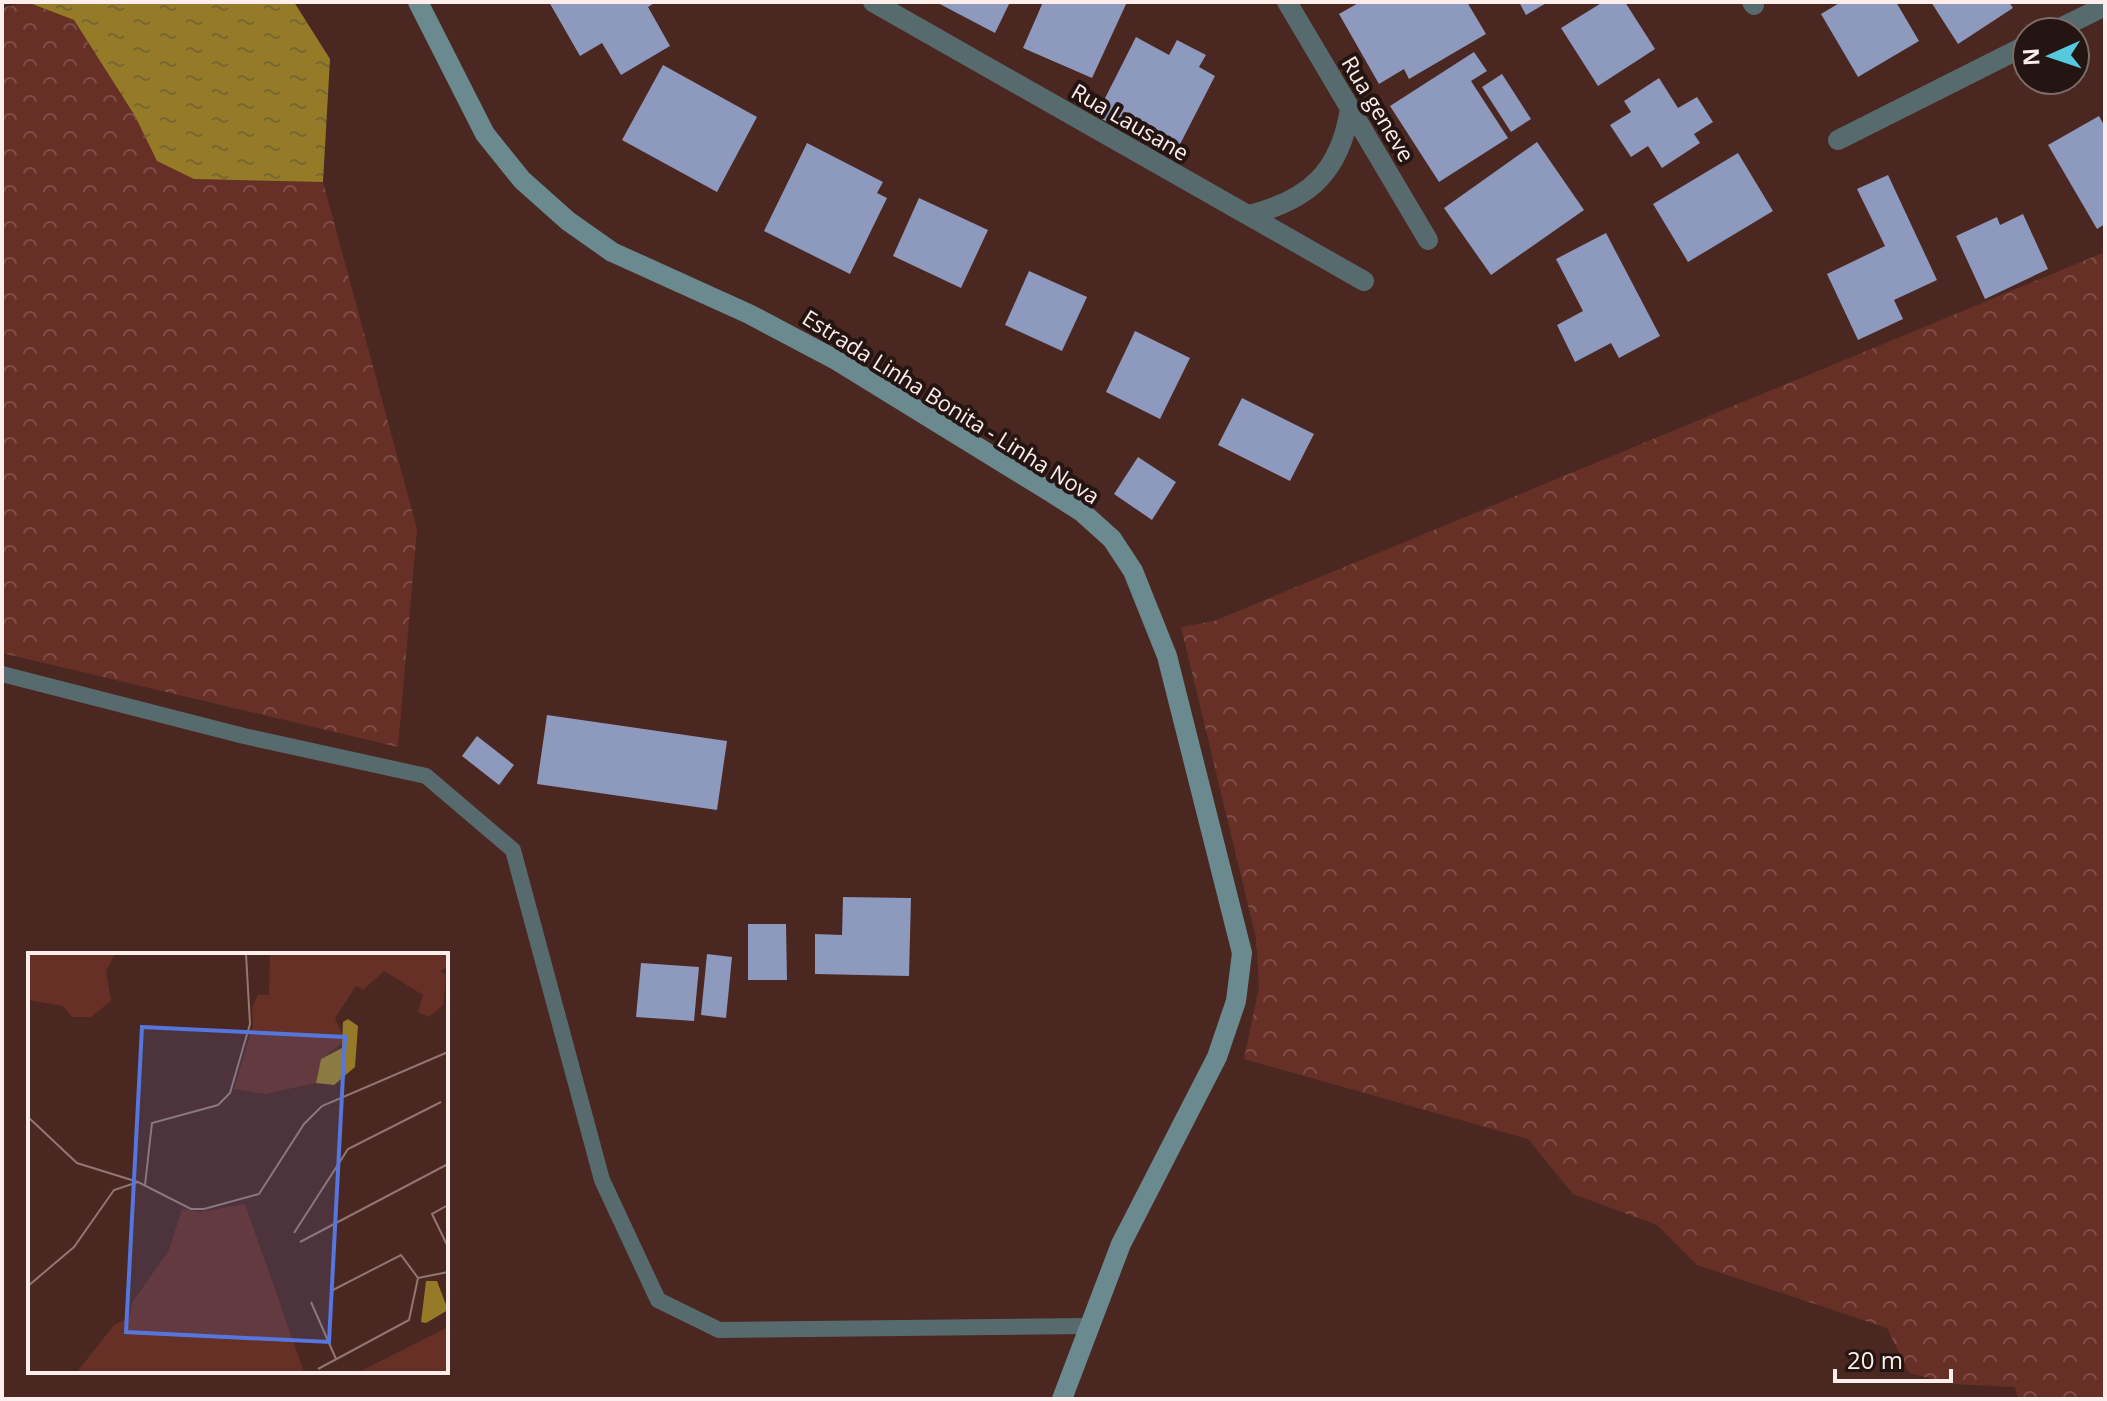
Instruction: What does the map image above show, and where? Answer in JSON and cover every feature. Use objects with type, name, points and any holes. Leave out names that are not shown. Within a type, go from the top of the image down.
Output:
[{"type":"street","name":"Estrada Linha Bonita - Linha Nova","points":[[418,2],[485,134],[522,180],[568,221],[612,252],[749,314],[836,360],[1049,491],[1082,512],[1112,539],[1133,571],[1167,656],[1242,953],[1236,1001],[1217,1057],[1121,1244],[1087,1326],[1062,1399]]},
{"type":"street","name":"Rua Lausane","points":[[873,2],[1364,281]]},
{"type":"street","name":"Rua geneve","points":[[1287,2],[1428,240]]},
{"type":"street","points":[[2085,16],[2105,6]]},
{"type":"street","points":[[1838,140],[2011,53]]},
{"type":"street","points":[[1249,215],[1279,208],[1320,180],[1335,162],[1346,137],[1350,109]]},
{"type":"lane","points":[[2,674],[244,736],[426,776],[513,850],[602,1180],[658,1300],[719,1330],[1087,1326]]},
{"type":"lane","points":[[1070,1375],[1078,1399]]},
{"type":"green space","points":[[27,2],[74,20],[135,116],[158,161],[195,179],[323,182],[417,529],[398,747],[2,653],[2,8]]},
{"type":"green space","points":[[2105,252],[2105,1399],[2018,1399],[2015,1387],[1953,1384],[1909,1373],[1887,1328],[1697,1265],[1657,1225],[1573,1194],[1528,1139],[1244,1059],[1259,987],[1256,938],[1181,627],[1214,621]]},
{"type":"water","points":[[27,2],[294,2],[330,59],[323,182],[194,179],[157,161],[135,116],[74,20]]},
{"type":"building","points":[[549,2],[656,2],[648,7],[670,46],[621,75],[602,43],[580,56]]},
{"type":"building","points":[[936,2],[1010,2],[995,33]]},
{"type":"building","points":[[1043,2],[1127,2],[1092,78],[1023,48]]},
{"type":"building","points":[[1360,2],[1467,2],[1486,34],[1409,79],[1404,69],[1379,84],[1339,14]]},
{"type":"building","points":[[1519,2],[1548,2],[1526,15]]},
{"type":"building","points":[[1603,2],[1625,2],[1655,49],[1598,86],[1561,28]]},
{"type":"building","points":[[1841,2],[1896,2],[1919,41],[1858,77],[1821,14]]},
{"type":"building","points":[[1931,2],[2009,2],[2013,8],[1958,44]]},
{"type":"building","points":[[1136,37],[1169,55],[1177,40],[1206,55],[1199,67],[1215,76],[1174,156],[1096,116]]},
{"type":"building","points":[[1474,52],[1487,71],[1471,81],[1508,138],[1439,182],[1390,106]]},
{"type":"building","points":[[663,65],[757,117],[717,192],[622,140]]},
{"type":"building","points":[[1502,74],[1531,119],[1511,132],[1482,87]]},
{"type":"building","points":[[1659,78],[1678,108],[1697,97],[1713,122],[1694,134],[1700,143],[1662,168],[1648,146],[1631,157],[1610,125],[1631,112],[1624,101]]},
{"type":"building","points":[[2099,116],[2105,127],[2105,224],[2097,229],[2048,145]]},
{"type":"building","points":[[1537,142],[1584,210],[1491,275],[1444,208]]},
{"type":"building","points":[[807,143],[883,182],[877,193],[887,198],[850,274],[764,231]]},
{"type":"building","points":[[1738,153],[1773,211],[1688,262],[1653,204]]},
{"type":"building","points":[[1888,175],[1937,280],[1894,300],[1903,319],[1858,340],[1827,274],[1885,246],[1857,189]]},
{"type":"building","points":[[919,198],[988,230],[961,288],[893,256]]},
{"type":"building","points":[[2023,214],[2048,269],[1985,299],[1956,236],[1997,217],[2000,225]]},
{"type":"building","points":[[1606,233],[1660,336],[1619,358],[1611,343],[1575,362],[1557,325],[1583,311],[1556,259]]},
{"type":"building","points":[[1029,271],[1087,297],[1062,351],[1005,325]]},
{"type":"building","points":[[1135,331],[1190,358],[1160,419],[1106,392]]},
{"type":"building","points":[[1242,398],[1314,434],[1290,481],[1218,445]]},
{"type":"building","points":[[1138,457],[1176,482],[1152,520],[1114,494]]},
{"type":"building","points":[[547,715],[727,741],[717,810],[537,784]]},
{"type":"building","points":[[477,736],[514,765],[499,785],[462,756]]},
{"type":"building","points":[[843,897],[911,898],[909,976],[815,974],[815,934],[842,935]]},
{"type":"building","points":[[748,924],[786,924],[787,980],[748,980]]},
{"type":"building","points":[[707,954],[732,957],[726,1018],[701,1015]]},
{"type":"building","points":[[641,963],[699,967],[694,1021],[636,1017]]}]
